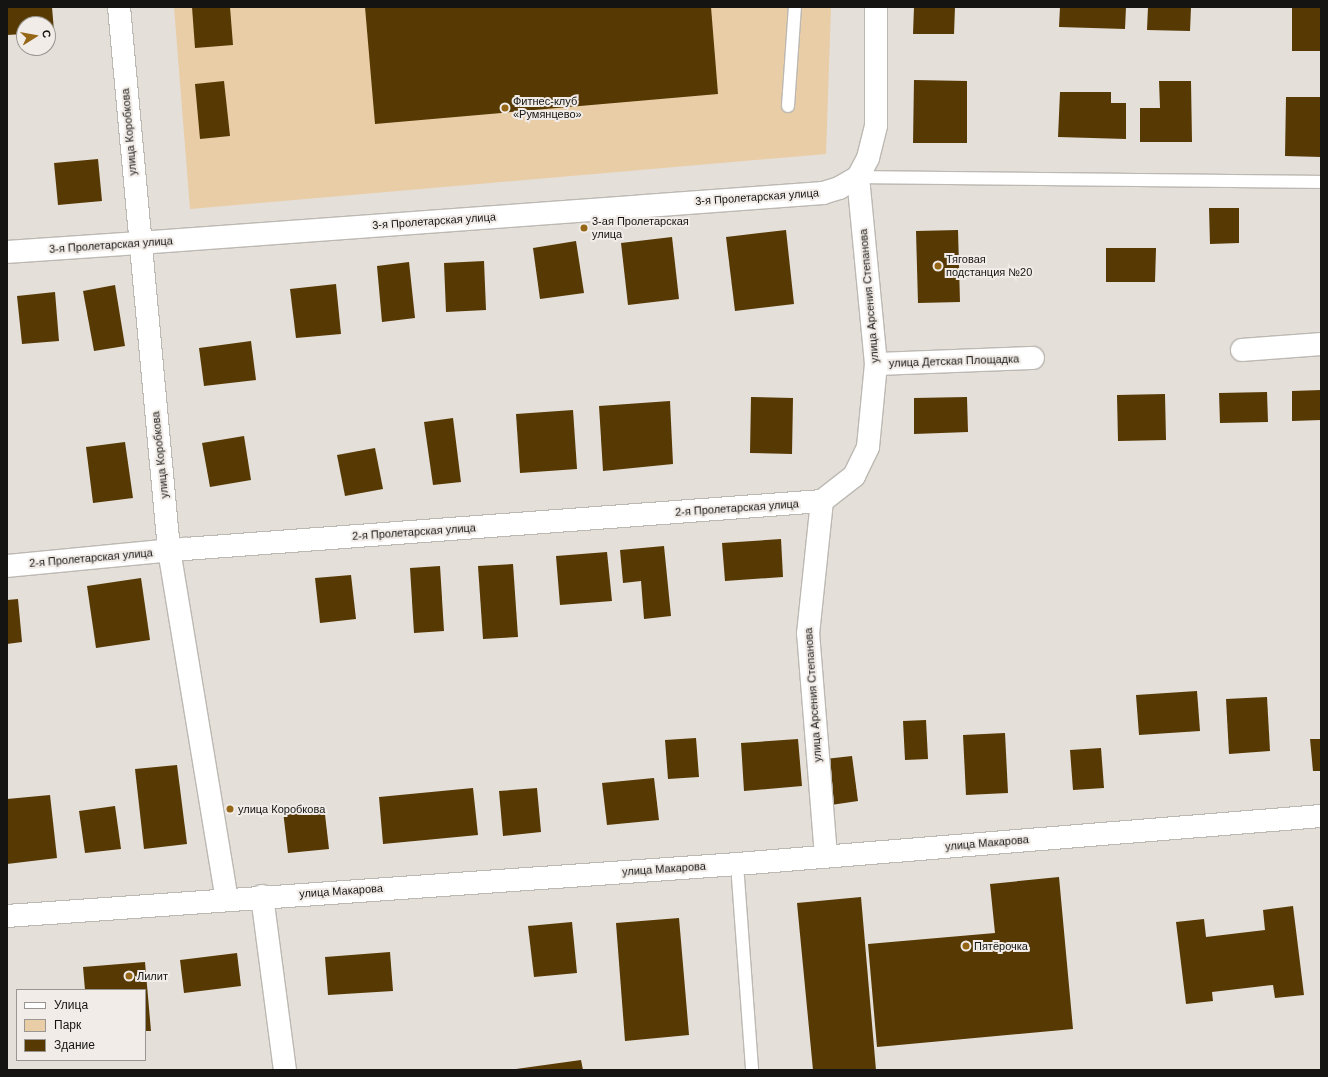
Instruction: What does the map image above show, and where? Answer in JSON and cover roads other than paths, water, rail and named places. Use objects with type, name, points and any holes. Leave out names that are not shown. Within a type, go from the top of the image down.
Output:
[{"type":"street","name":"улица Коробкова","points":[[119,7],[139,243],[169,550],[227,899]]},
{"type":"street","points":[[858,177],[868,158],[876,125],[876,7]]},
{"type":"street","name":"3-я Пролетарская улица","points":[[7,252],[822,193],[858,177]]},
{"type":"street","name":"улица Арсения Степанова","points":[[826,856],[808,634],[822,501],[854,476],[868,447],[876,364],[858,177]]},
{"type":"street","points":[[1242,350],[1321,344]]},
{"type":"street","name":"улица Детская Площадка","points":[[876,364],[1033,358]]},
{"type":"street","name":"2-я Пролетарская улица","points":[[7,566],[169,550],[822,501]]},
{"type":"street","name":"улица Макарова","points":[[7,916],[262,896],[737,864],[1321,816]]},
{"type":"street","points":[[262,896],[285,1070]]},
{"type":"lane","points":[[788,106],[795,7]]},
{"type":"lane","points":[[858,177],[1321,182]]},
{"type":"lane","points":[[737,864],[752,1070]]},
{"type":"place","name":"Фитнес-клуб «Румянцево»","points":[[505,108]]},
{"type":"place","name":"3-ая Пролетарская улица","points":[[584,228]]},
{"type":"place","name":"Тяговая подстанция №20","points":[[938,266]]},
{"type":"place","name":"улица Коробкова","points":[[230,809]]},
{"type":"place","name":"Пятёрочка","points":[[966,946]]},
{"type":"place","name":"Лилит","points":[[129,976]]}]
